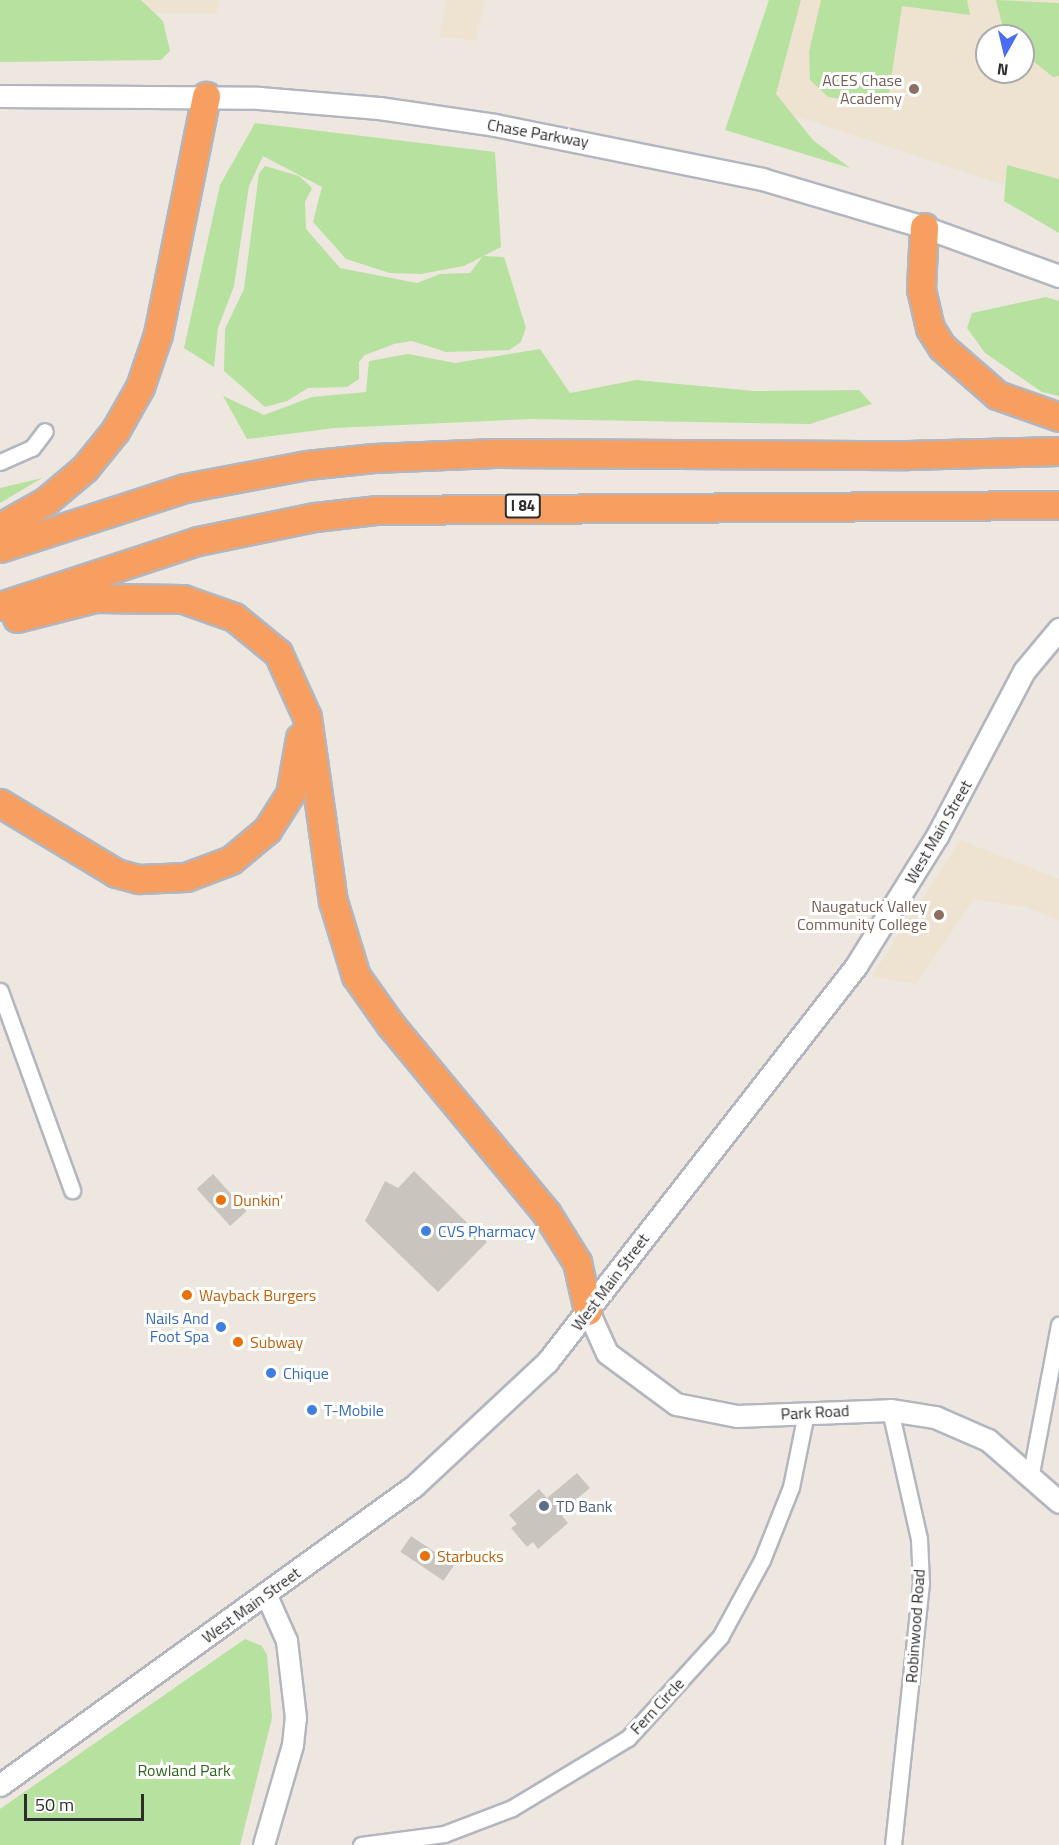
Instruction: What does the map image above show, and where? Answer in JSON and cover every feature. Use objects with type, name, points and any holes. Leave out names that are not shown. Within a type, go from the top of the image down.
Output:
[{"type":"highway","points":[[0,527],[46,501],[85,468],[116,430],[136,394],[158,334],[206,96]]},
{"type":"highway","points":[[924,227],[921,289],[930,328],[942,347],[997,395],[1059,417]]},
{"type":"highway","points":[[0,548],[185,488],[307,465],[374,458],[495,453],[919,455],[1059,451]]},
{"type":"highway","name":"I 84","points":[[0,606],[198,542],[303,519],[376,510],[492,506],[1059,505]]},
{"type":"highway","points":[[0,623],[95,598],[174,598],[234,617],[278,654],[296,693],[300,720],[297,772],[290,794],[267,830],[231,860],[186,877],[139,879],[94,863],[0,802]]},
{"type":"highway","points":[[278,654],[307,717],[335,910],[356,976],[390,1024],[547,1214],[577,1262],[588,1311]]},
{"type":"main road","name":"Chase Parkway","points":[[0,96],[206,96],[379,108],[495,125],[721,169],[924,227],[1059,276]]},
{"type":"main road","name":"West Main Street","points":[[0,1785],[266,1594],[462,1446],[547,1362],[856,966],[937,836],[1024,671],[1059,629]]},
{"type":"main road","name":"Park Road","points":[[588,1311],[607,1353],[676,1404],[737,1416],[890,1410],[957,1424],[988,1440],[1030,1473],[1059,1502]]},
{"type":"street","points":[[0,462],[32,448],[45,431]]},
{"type":"street","points":[[0,991],[72,1190]]},
{"type":"street","points":[[1030,1473],[1059,1325]]},
{"type":"street","name":"Robinwood Road","points":[[890,1410],[918,1539],[921,1582],[893,1845]]},
{"type":"street","name":"Fern Circle","points":[[361,1845],[446,1839],[512,1808],[628,1738],[720,1636],[762,1560],[791,1487],[806,1413]]},
{"type":"street","points":[[264,1845],[293,1745],[296,1718],[287,1641],[266,1594]]},
{"type":"shaded area","points":[[0,0],[220,0],[216,14],[124,12]]},
{"type":"shaded area","points":[[447,0],[485,0],[476,41],[439,36]]},
{"type":"shaded area","name":"ACES Chase Academy","points":[[799,0],[1059,0],[1059,203],[764,106]]},
{"type":"shaded area","name":"Naugatuck Valley Community College","points":[[960,840],[1059,879],[1059,920],[1025,907],[974,899],[916,984],[872,976]]},
{"type":"green space","points":[[0,0],[141,0],[163,21],[170,51],[161,60],[0,62]]},
{"type":"green space","points":[[769,0],[801,0],[776,94],[813,140],[850,168],[725,130]]},
{"type":"green space","points":[[821,0],[967,0],[970,15],[902,6],[889,93],[859,101],[828,97],[810,80],[809,52]]},
{"type":"green space","points":[[996,0],[1059,3],[1059,76],[1053,77],[1035,63],[1035,24],[1002,24]]},
{"type":"green space","points":[[255,123],[495,152],[501,247],[464,266],[421,274],[390,273],[346,259],[313,222],[322,187],[263,156],[249,186],[234,286],[218,328],[214,367],[184,348],[220,185]]},
{"type":"green space","points":[[1007,165],[1059,179],[1059,233],[1004,201]]},
{"type":"green space","points":[[265,166],[299,176],[312,188],[305,202],[306,229],[340,268],[417,283],[440,274],[470,273],[483,256],[504,257],[526,328],[521,342],[509,350],[446,352],[412,341],[394,344],[365,355],[359,362],[359,379],[347,387],[308,388],[287,401],[265,407],[224,371],[225,329],[244,289],[259,173]]},
{"type":"green space","points":[[1046,297],[1059,301],[1059,396],[1042,392],[985,353],[967,328],[972,313]]},
{"type":"green space","points":[[540,349],[570,393],[636,380],[754,391],[859,390],[872,404],[810,424],[531,419],[335,428],[247,439],[223,396],[264,415],[312,397],[366,392],[369,361],[408,354],[455,363]]},
{"type":"green space","points":[[42,478],[0,503],[0,488]]},
{"type":"green space","name":"Rowland Park","points":[[245,1639],[262,1646],[267,1655],[272,1718],[240,1845],[0,1845],[0,1809]]},
{"type":"building","name":"CVS Pharmacy","points":[[414,1171],[487,1242],[438,1292],[365,1221],[385,1181],[398,1188]]},
{"type":"building","name":"Dunkin'","points":[[213,1174],[246,1211],[230,1226],[197,1189]]},
{"type":"building","name":"TD Bank","points":[[577,1473],[590,1488],[560,1513],[568,1523],[538,1549],[533,1542],[527,1547],[511,1528],[517,1524],[509,1515],[539,1489],[547,1498]]},
{"type":"building","name":"Starbucks","points":[[411,1536],[454,1565],[443,1581],[400,1552]]},
{"type":"place","name":"ACES Chase Academy","points":[[914,89]]},
{"type":"place","name":"Naugatuck Valley Community College","points":[[939,915]]},
{"type":"place","name":"Dunkin'","points":[[221,1200]]},
{"type":"place","name":"CVS Pharmacy","points":[[426,1231]]},
{"type":"place","name":"Wayback Burgers","points":[[187,1295]]},
{"type":"place","name":"Nails And Foot Spa","points":[[221,1327]]},
{"type":"place","name":"Subway","points":[[238,1342]]},
{"type":"place","name":"Chique","points":[[271,1373]]},
{"type":"place","name":"T-Mobile","points":[[312,1410]]},
{"type":"place","name":"TD Bank","points":[[544,1506]]},
{"type":"place","name":"Starbucks","points":[[425,1556]]}]
